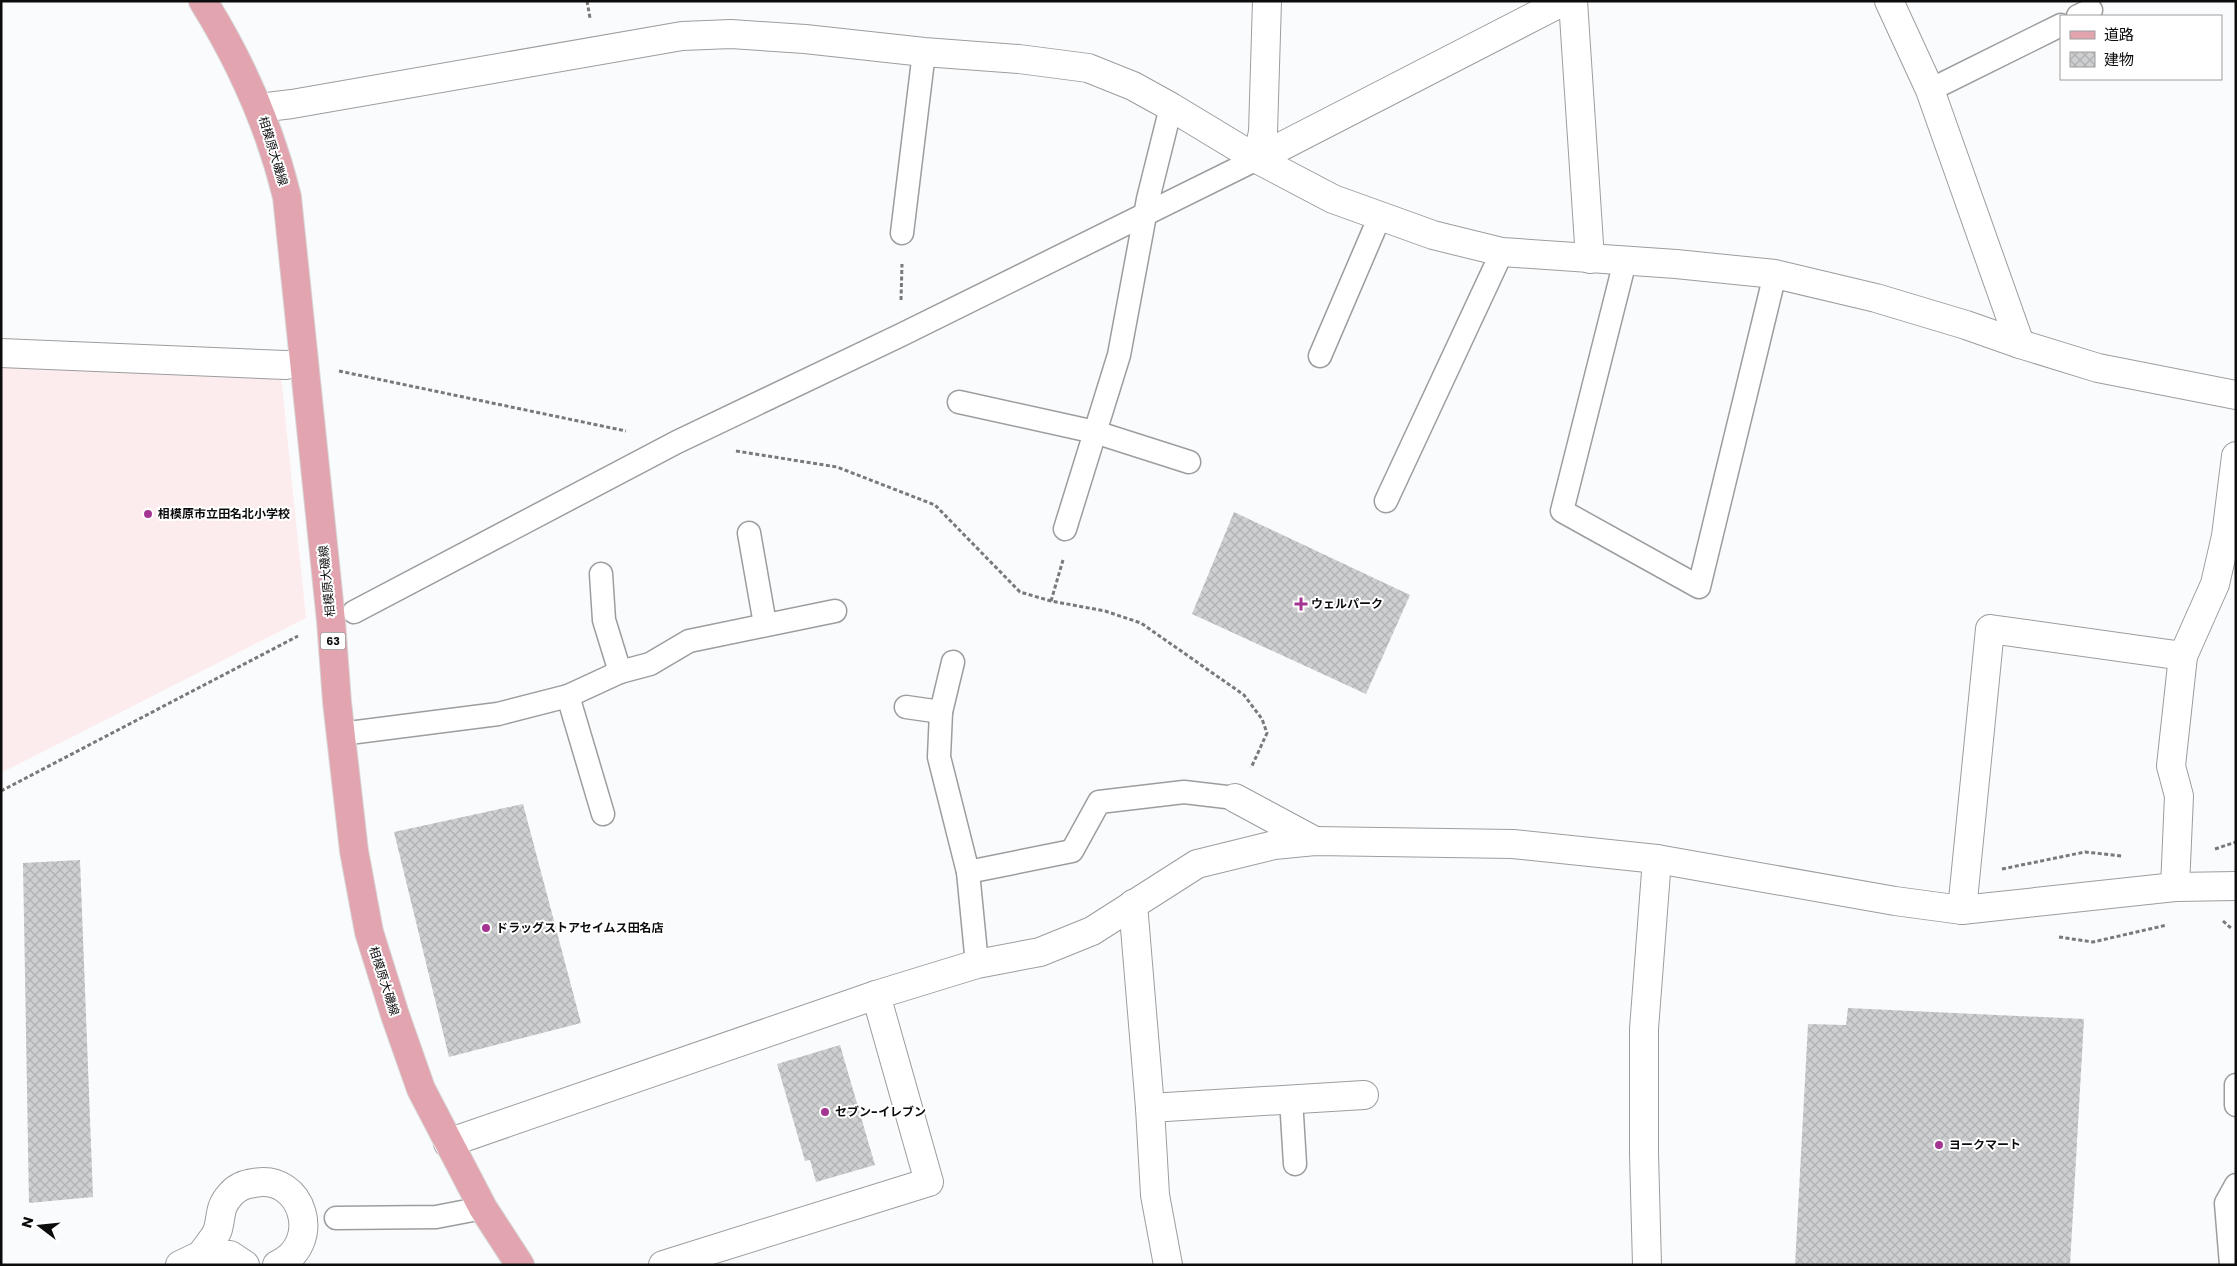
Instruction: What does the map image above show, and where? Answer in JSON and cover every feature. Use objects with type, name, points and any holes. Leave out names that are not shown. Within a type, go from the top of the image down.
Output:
[{"type":"main road","name":"相模原大磯線","points":[[203,1],[220,28],[259,108],[277,157],[287,197],[354,851],[369,932],[421,1089],[483,1208],[520,1265]]},
{"type":"street","points":[[1257,159],[1263,132],[1266,1]]},
{"type":"street","points":[[1257,159],[1564,1]]},
{"type":"street","points":[[1573,1],[1590,259]]},
{"type":"street","points":[[1889,1],[1930,90],[2020,344]]},
{"type":"street","points":[[259,108],[292,104],[682,36],[732,34],[804,39],[924,52],[1019,59],[1088,68],[1133,86],[1257,159],[1333,199],[1433,235],[1502,252],[1776,274],[1876,298],[2098,368],[2236,395]]},
{"type":"street","points":[[1,353],[286,365]]},
{"type":"street","points":[[2175,887],[2179,796],[2170,766],[2183,656],[2215,584],[2226,536],[2236,456]]},
{"type":"street","points":[[1962,910],[1990,629],[2183,656]]},
{"type":"street","points":[[1235,798],[1315,841]]},
{"type":"street","points":[[448,1143],[876,995],[977,964],[1040,952],[1092,931],[1196,864],[1274,845],[1315,841],[1513,844],[1657,859],[1962,910],[2175,887],[2236,886]]},
{"type":"street","points":[[1647,1265],[1644,1154],[1644,1029],[1657,859]]},
{"type":"street","points":[[1133,904],[1156,1195],[1168,1265]]},
{"type":"street","points":[[663,1265],[928,1182],[876,995]]},
{"type":"street","points":[[1150,1108],[1364,1095]]},
{"type":"street","points":[[190,1260],[218,1230],[219,1216],[224,1203],[232,1192],[244,1184],[258,1182],[271,1183],[284,1188],[294,1197],[301,1209],[305,1224],[302,1239],[295,1252],[284,1262],[277,1265]]},
{"type":"street","points":[[190,1260],[230,1255],[245,1265]]},
{"type":"lane","points":[[1930,90],[2060,25]]},
{"type":"lane","points":[[902,233],[924,52]]},
{"type":"lane","points":[[1065,529],[1119,355],[1145,216],[1171,107]]},
{"type":"lane","points":[[354,612],[677,442],[1145,216],[1257,159]]},
{"type":"lane","points":[[1320,356],[1380,216]]},
{"type":"lane","points":[[1386,501],[1502,252]]},
{"type":"lane","points":[[1625,261],[1562,511],[1700,587],[1776,274]]},
{"type":"lane","points":[[959,402],[1095,432],[1189,462]]},
{"type":"lane","points":[[749,533],[766,624]]},
{"type":"lane","points":[[601,574],[604,620],[620,672]]},
{"type":"lane","points":[[341,734],[498,714],[568,696],[620,672],[650,664],[689,641],[835,611]]},
{"type":"lane","points":[[952,662],[941,712],[940,758],[968,872],[977,964]]},
{"type":"lane","points":[[568,696],[604,814]]},
{"type":"lane","points":[[906,707],[941,712]]},
{"type":"lane","points":[[968,872],[1072,851],[1099,802],[1184,792],[1235,798]]},
{"type":"lane","points":[[2236,1085],[2236,1105]]},
{"type":"lane","points":[[1291,1099],[1295,1164]]},
{"type":"lane","points":[[2231,1265],[2226,1203],[2236,1185]]},
{"type":"lane","points":[[336,1218],[436,1217],[483,1208]]},
{"type":"path","points":[[901,335],[902,233]]},
{"type":"path","points":[[338,371],[677,442]]},
{"type":"path","points":[[733,450],[837,467],[935,504],[1020,592],[1051,601],[1105,611],[1141,623],[1244,695],[1262,719],[1267,733],[1262,747],[1235,798]]},
{"type":"path","points":[[1051,601],[1070,533],[1065,529]]},
{"type":"path","points":[[1,791],[304,632]]},
{"type":"path","points":[[2219,916],[2232,929]]},
{"type":"path","points":[[2057,936],[2093,942],[2177,923]]},
{"type":"shaded area","name":"相模原市立田名北小学校","points":[[1,361],[281,376],[306,618],[1,773]]},
{"type":"building","name":"ウェルパーク","points":[[1234,512],[1410,595],[1366,694],[1192,614]]},
{"type":"building","name":"ドラッグストアセイムス田名店","points":[[523,804],[581,1023],[449,1057],[394,832]]},
{"type":"building","points":[[80,860],[93,1197],[29,1203],[23,863]]},
{"type":"building","name":"ヨークマート","points":[[1848,1008],[2084,1019],[2070,1265],[1795,1265],[1808,1024],[1846,1025]]},
{"type":"building","name":"セブン-イレブン","points":[[840,1045],[875,1165],[816,1182],[810,1160],[805,1161],[777,1064]]},
{"type":"place","name":"相模原市立田名北小学校","points":[[148,514]]},
{"type":"place","name":"ウェルパーク","points":[[1301,604]]},
{"type":"place","name":"ドラッグストアセイムス田名店","points":[[486,928]]},
{"type":"place","name":"セブン-イレブン","points":[[825,1112]]},
{"type":"place","name":"ヨークマート","points":[[1939,1145]]}]
